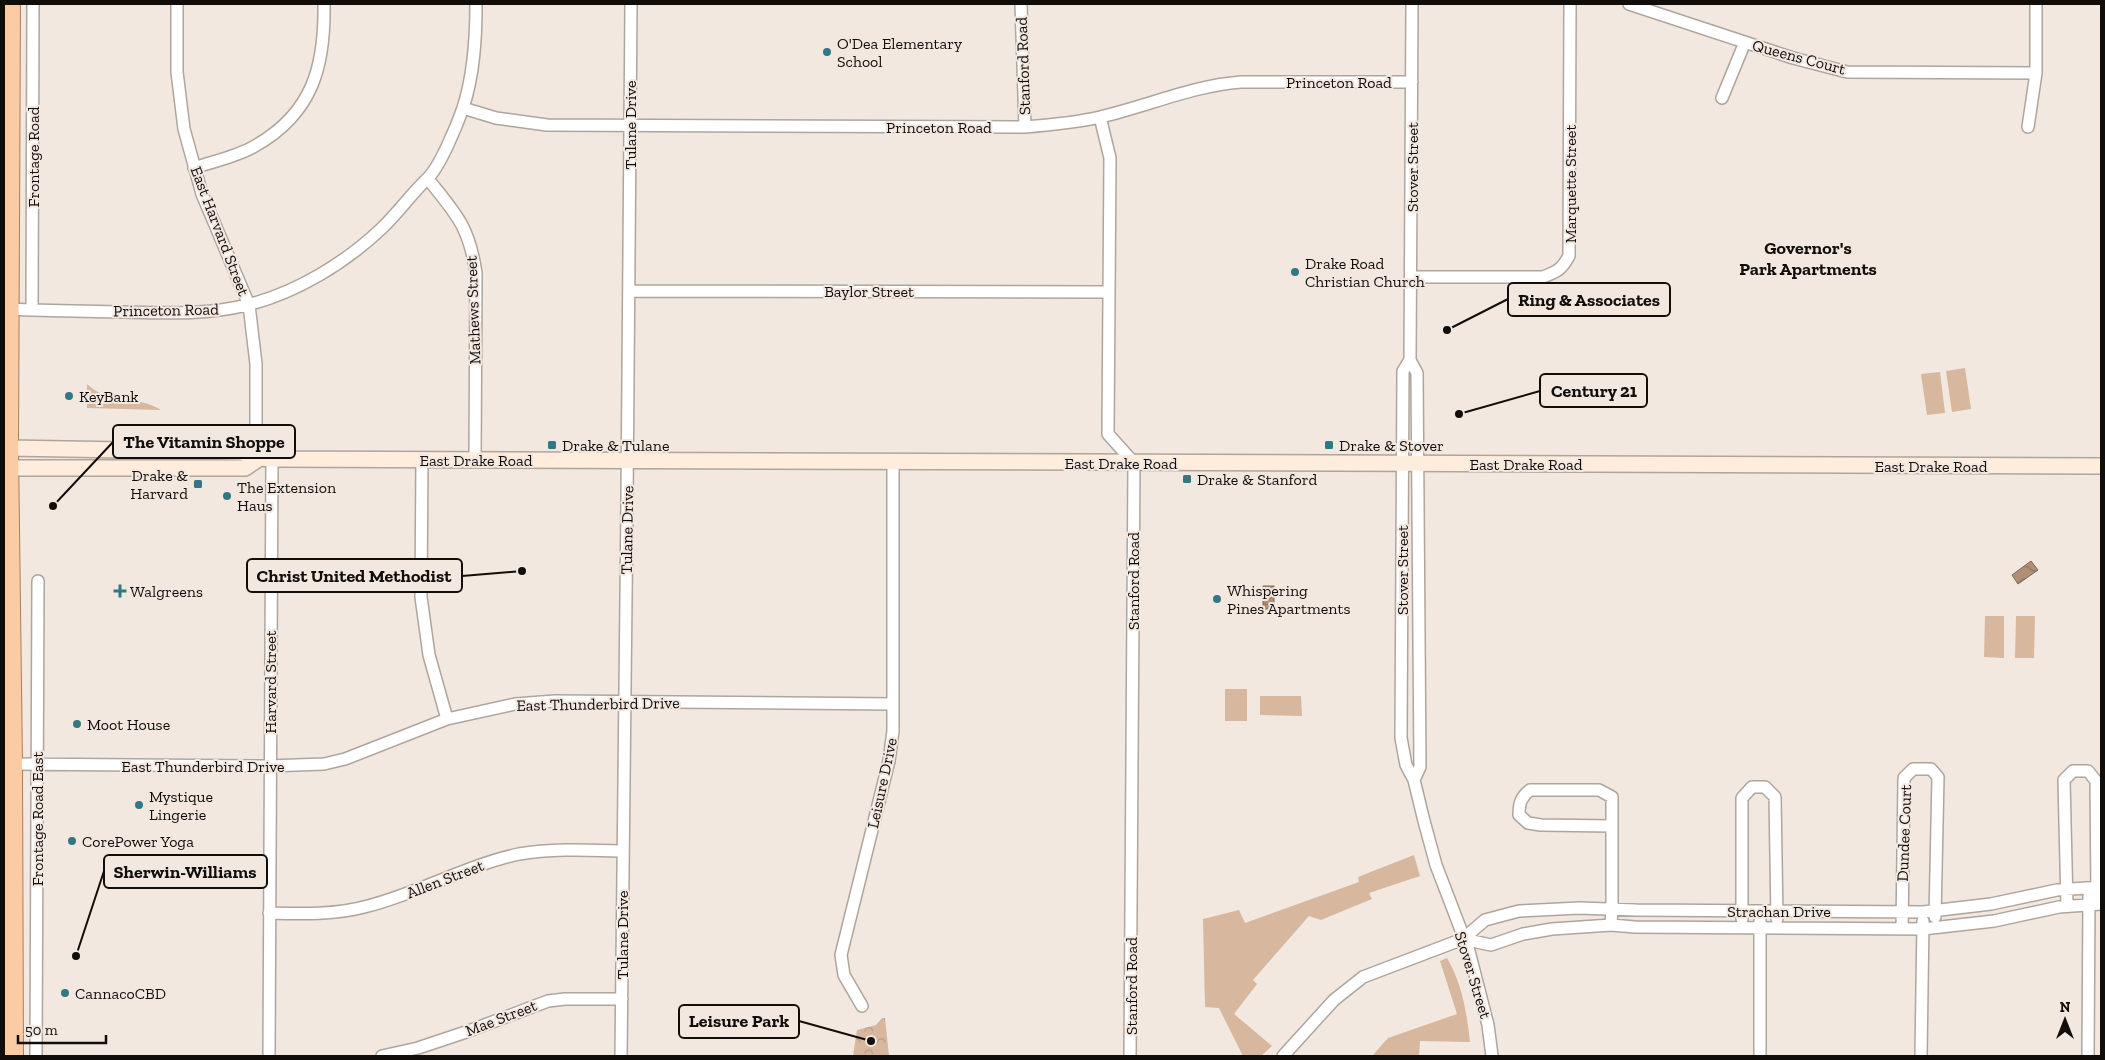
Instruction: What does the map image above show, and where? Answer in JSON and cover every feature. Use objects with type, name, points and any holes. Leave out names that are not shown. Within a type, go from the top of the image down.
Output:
[{"type":"highway","points":[[11,4],[8,761],[14,1056]]},
{"type":"main road","name":"East Drake Road","points":[[9,448],[241,452],[266,459],[2101,466]]},
{"type":"main road","name":"East Drake Road","points":[[9,468],[245,468],[266,459]]},
{"type":"street","name":"Frontage Road","points":[[32,310],[33,4]]},
{"type":"street","name":"East Harvard Street","points":[[177,4],[178,88],[184,129],[202,194],[249,305],[256,364],[256,436],[266,459]]},
{"type":"street","points":[[194,168],[254,147],[274,134],[295,112],[307,95],[321,58],[324,37],[324,4]]},
{"type":"street","points":[[428,179],[443,154],[463,108],[474,58],[476,4]]},
{"type":"street","name":"Tulane Drive","points":[[622,1056],[622,851],[628,461],[631,4]]},
{"type":"street","name":"Stanford Road","points":[[1021,4],[1024,127]]},
{"type":"street","name":"Stover Street","points":[[1412,4],[1410,360],[1417,373],[1420,766],[1414,780]]},
{"type":"street","name":"Marquette Street","points":[[1411,277],[1543,277],[1561,270],[1564,265],[1569,256],[1570,4]]},
{"type":"street","name":"Queens Court","points":[[1629,4],[1793,58],[1846,72],[2036,72]]},
{"type":"street","points":[[2028,127],[2036,72],[2036,4]]},
{"type":"street","points":[[1722,98],[1745,42]]},
{"type":"street","name":"Princeton Road","points":[[463,108],[518,122],[547,125],[1024,127],[1100,117],[1194,88],[1219,83],[1412,82]]},
{"type":"street","points":[[1100,117],[1110,158],[1108,434],[1134,463]]},
{"type":"street","name":"Princeton Road","points":[[10,309],[176,313],[249,305],[306,281],[357,249],[397,213],[428,179]]},
{"type":"street","name":"Mathews Street","points":[[428,179],[460,220],[473,253],[476,272],[475,460]]},
{"type":"street","name":"Baylor Street","points":[[629,291],[1109,292]]},
{"type":"street","name":"Stover Street","points":[[1410,360],[1403,371],[1402,738],[1406,765],[1414,780],[1436,865],[1469,951],[1488,1025],[1492,1056]]},
{"type":"street","name":"Harvard Street","points":[[266,459],[270,766],[269,1056]]},
{"type":"street","points":[[422,459],[420,585],[429,655],[447,719]]},
{"type":"street","name":"Leisure Drive","points":[[862,1006],[844,976],[841,955],[888,761],[893,731],[893,462]]},
{"type":"street","name":"Stanford Road","points":[[1130,1056],[1134,463]]},
{"type":"street","name":"Frontage Road East","points":[[36,1056],[38,581]]},
{"type":"street","name":"East Thunderbird Drive","points":[[8,761],[37,765],[310,766],[345,759],[447,719],[515,704],[555,701],[892,704]]},
{"type":"street","name":"Dundee Court","points":[[1902,929],[1904,778],[1914,769],[1931,770],[1938,777],[1935,928]]},
{"type":"street","points":[[2067,906],[2065,889],[2064,780],[2073,771],[2088,771],[2096,781],[2096,904],[2088,1056]]},
{"type":"street","points":[[1742,928],[1742,798],[1752,788],[1765,788],[1775,797],[1777,928]]},
{"type":"street","points":[[1611,925],[1612,908],[1612,826],[1612,797],[1599,790],[1530,790],[1522,796],[1519,805],[1519,815],[1528,823],[1541,825],[1612,826]]},
{"type":"street","name":"Allen Street","points":[[269,913],[328,912],[367,906],[428,886],[489,862],[519,854],[566,850],[622,851]]},
{"type":"street","name":"Strachan Drive","points":[[1283,1056],[1349,986],[1378,971],[1463,939],[1485,920],[1519,911],[1612,908],[1636,910],[1923,912],[1990,904],[2065,889],[2096,887]]},
{"type":"street","name":"Strachan Drive","points":[[1463,939],[1491,945],[1523,934],[1552,929],[1611,925],[1635,928],[1922,929],[1994,921],[2067,906],[2096,904]]},
{"type":"street","points":[[1760,1056],[1761,911]]},
{"type":"street","points":[[1921,1056],[1923,912]]},
{"type":"street","name":"Mae Street","points":[[382,1056],[418,1052],[548,1001],[565,999],[622,999]]},
{"type":"green space","points":[[1965,368],[1971,409],[1952,412],[1946,371]]},
{"type":"green space","points":[[1940,372],[1945,413],[1927,415],[1921,374]]},
{"type":"green space","points":[[87,384],[95,391],[104,395],[152,405],[161,410],[87,408]]},
{"type":"green space","points":[[1985,616],[2004,616],[2004,658],[1984,657]]},
{"type":"green space","points":[[2016,616],[2035,616],[2034,658],[2015,658]]},
{"type":"green space","points":[[1225,689],[1247,689],[1247,721],[1225,721]]},
{"type":"green space","points":[[1260,696],[1301,696],[1302,716],[1260,715]]},
{"type":"green space","points":[[1414,855],[1420,876],[1369,893],[1372,899],[1321,920],[1309,916],[1253,980],[1257,984],[1234,1014],[1272,1046],[1261,1056],[1243,1056],[1219,1008],[1205,1007],[1203,919],[1239,910],[1245,923],[1359,882],[1358,877]]},
{"type":"green space","points":[[1447,958],[1460,988],[1470,1042],[1420,1041],[1419,1056],[1372,1056],[1388,1038],[1457,1014],[1440,961]]},
{"type":"green space","points":[[882,1018],[885,1018],[889,1056],[853,1056],[857,1030],[876,1025]]},
{"type":"water","points":[[2031,561],[2038,570],[2018,584],[2012,575]]},
{"type":"water","points":[[1263,586],[1274,586],[1274,609],[1263,609]]},
{"type":"place","name":"O'Dea Elementary School","points":[[827,52]]},
{"type":"place","name":"Drake Road Christian Church","points":[[1295,272]]},
{"type":"place","name":"Ring & Associates","points":[[1447,330]]},
{"type":"place","name":"KeyBank","points":[[69,396]]},
{"type":"place","name":"Century 21","points":[[1459,414]]},
{"type":"place","name":"Drake & Tulane","points":[[552,445]]},
{"type":"place","name":"Drake & Stover","points":[[1329,445]]},
{"type":"place","name":"Drake & Stanford","points":[[1187,479]]},
{"type":"place","name":"Drake & Harvard","points":[[198,484]]},
{"type":"place","name":"The Extension Haus","points":[[227,496]]},
{"type":"place","name":"The Vitamin Shoppe","points":[[53,506]]},
{"type":"place","name":"Christ United Methodist","points":[[522,571]]},
{"type":"place","name":"Walgreens","points":[[120,591]]},
{"type":"place","name":"Whispering Pines Apartments","points":[[1217,599]]},
{"type":"place","name":"Moot House","points":[[77,724]]},
{"type":"place","name":"Mystique Lingerie","points":[[139,805]]},
{"type":"place","name":"CorePower Yoga","points":[[72,841]]},
{"type":"place","name":"Sherwin-Williams","points":[[76,956]]},
{"type":"place","name":"CannacoCBD","points":[[65,993]]},
{"type":"place","name":"Leisure Park","points":[[871,1041]]},
{"type":"district","name":"Governor's Park Apartments","points":[[1808,258]]}]
